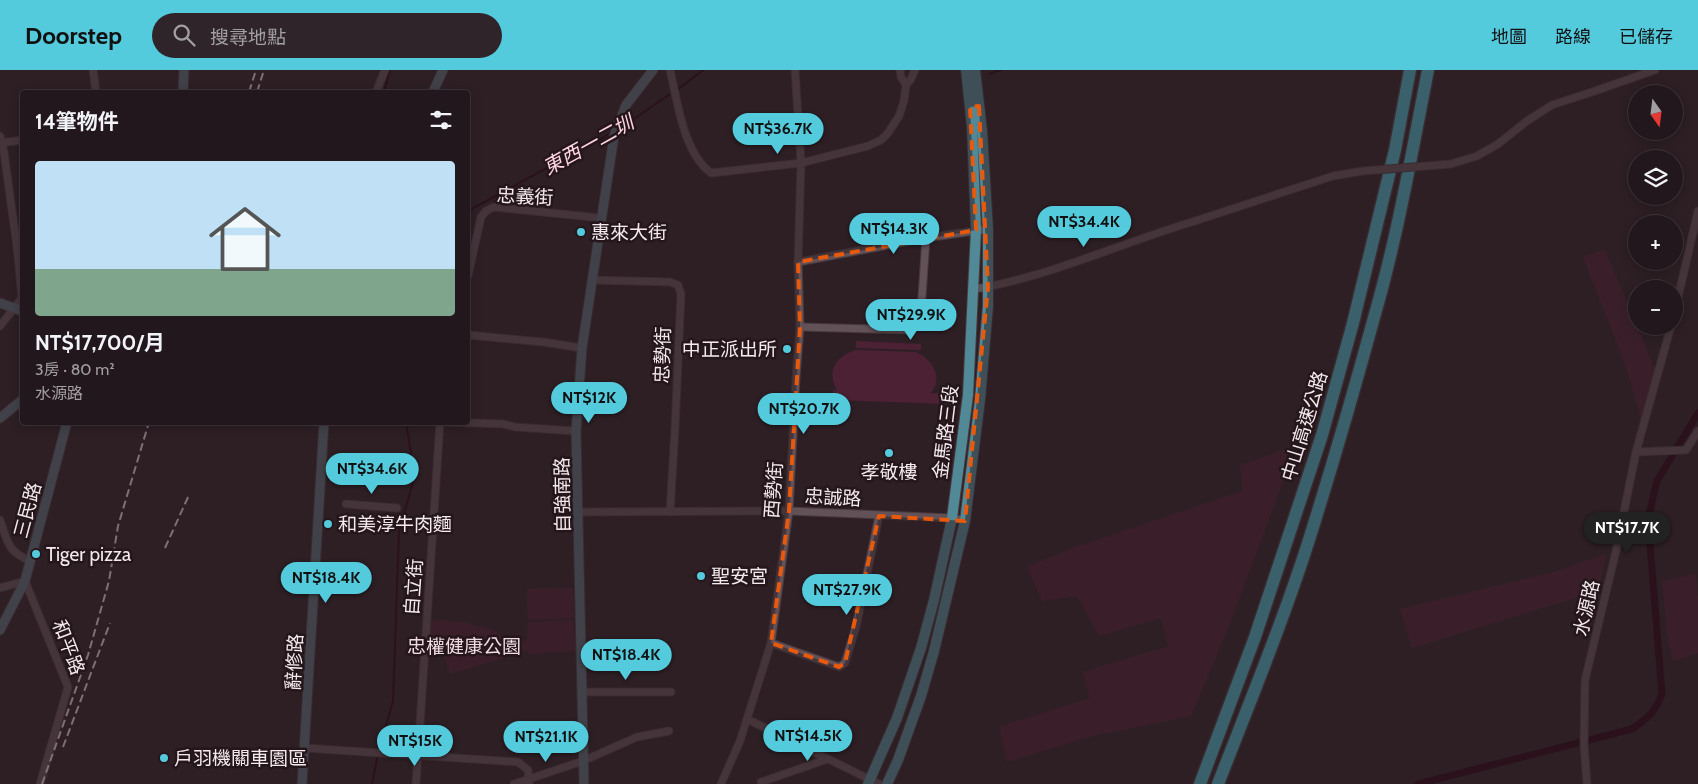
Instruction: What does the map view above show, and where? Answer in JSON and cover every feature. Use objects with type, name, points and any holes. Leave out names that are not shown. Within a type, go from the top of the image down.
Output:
[{"type":"highway","name":"中山高速公路","points":[[1200,784],[1255,637],[1322,435],[1353,322],[1395,150],[1410,70]]},
{"type":"highway","name":"中山高速公路","points":[[1218,784],[1308,544],[1338,444],[1376,313],[1401,209],[1428,70]]},
{"type":"main road","name":"金馬路三段","points":[[872,783],[921,648],[934,600],[952,518],[968,394],[976,230],[972,127],[975,107],[966,70]]},
{"type":"main road","name":"金馬路三段","points":[[886,784],[898,760],[921,696],[934,652],[965,521],[982,385],[988,287],[988,229],[975,107],[975,70]]},
{"type":"street","points":[[93,70],[96,90]]},
{"type":"street","points":[[183,90],[184,70]]},
{"type":"street","points":[[377,90],[385,70]]},
{"type":"street","points":[[434,90],[441,74],[447,70]]},
{"type":"street","name":"自強南路","points":[[584,784],[576,432],[582,348],[614,136],[626,105],[653,70]]},
{"type":"street","points":[[670,70],[688,144],[703,167],[711,173],[801,163],[868,146],[881,140],[899,116],[904,101],[906,85],[900,70]]},
{"type":"street","name":"西勢街","points":[[721,784],[734,757],[771,643],[789,511],[800,328],[798,262],[801,163],[796,70]]},
{"type":"street","points":[[906,85],[915,70]]},
{"type":"street","points":[[974,289],[1012,282],[1078,262],[1172,228],[1334,176],[1363,171],[1451,164],[1477,156],[1498,144],[1552,106],[1655,70]]},
{"type":"street","points":[[20,140],[0,141],[20,273]]},
{"type":"street","name":"忠義街","points":[[470,267],[481,217],[486,211],[494,208],[601,218]]},
{"type":"street","points":[[1682,280],[1698,211]]},
{"type":"street","points":[[798,262],[926,238],[988,229]]},
{"type":"street","points":[[800,328],[910,330],[915,326],[921,312],[926,238]]},
{"type":"street","name":"忠勢街","points":[[593,280],[670,282],[678,286],[681,294],[670,512]]},
{"type":"street","points":[[0,303],[19,310],[0,326]]},
{"type":"street","points":[[470,335],[543,342],[582,348]]},
{"type":"street","name":"水源路","points":[[1587,784],[1584,744],[1585,680],[1616,551],[1636,452],[1668,335]]},
{"type":"street","points":[[0,418],[20,402]]},
{"type":"street","points":[[470,423],[503,424],[516,428],[576,432]]},
{"type":"street","name":"三民路","points":[[0,630],[26,581],[66,425]]},
{"type":"street","name":"辭修路","points":[[302,784],[324,425]]},
{"type":"street","name":"自立街","points":[[416,784],[440,425]]},
{"type":"street","points":[[1636,452],[1686,450],[1698,431]]},
{"type":"street","points":[[346,504],[397,508]]},
{"type":"street","name":"忠誠路","points":[[579,512],[789,511],[952,518],[965,521]]},
{"type":"street","points":[[771,643],[838,666],[845,663],[856,627],[879,516]]},
{"type":"street","points":[[0,520],[10,548],[18,556],[30,561]]},
{"type":"street","points":[[0,588],[26,581]]},
{"type":"street","name":"和平路","points":[[26,581],[68,687],[40,784]]},
{"type":"street","points":[[582,692],[671,692]]},
{"type":"street","points":[[747,720],[828,759],[872,783]]},
{"type":"street","points":[[514,784],[529,782],[638,737],[669,731]]},
{"type":"street","points":[[305,748],[518,762],[528,770],[529,782]]},
{"type":"street","points":[[761,782],[828,759]]},
{"type":"highlighted area","points":[[979,106],[988,287],[965,521],[879,516],[845,663],[839,667],[771,643],[789,511],[800,327],[798,262],[976,230],[970,107]]},
{"type":"green space","points":[[1605,250],[1628,305],[1628,335],[1640,335],[1656,373],[1642,427],[1624,362],[1583,257]]},
{"type":"green space","points":[[856,341],[921,344],[921,350],[856,348]]},
{"type":"green space","points":[[856,350],[916,352],[922,355],[931,364],[936,375],[935,387],[931,393],[948,394],[947,404],[833,400],[833,390],[837,390],[833,376],[835,365],[843,356]]},
{"type":"green space","points":[[1296,446],[1230,624],[1191,716],[1088,737],[1007,762],[999,727],[1090,698],[1083,672],[1168,646],[1161,618],[1099,636],[1077,596],[1042,601],[1027,567],[1067,550],[1243,491],[1240,465]]},
{"type":"green space","points":[[1606,554],[1598,591],[1412,648],[1400,609],[1554,572]]},
{"type":"green space","points":[[1696,574],[1698,653],[1673,661],[1668,641],[1662,581]]},
{"type":"green space","points":[[573,588],[574,618],[528,620],[527,589]]},
{"type":"green space","name":"忠權健康公園","points":[[432,620],[463,622],[494,630],[502,637],[527,641],[528,622],[573,620],[576,651],[528,654],[528,650],[450,674],[438,639],[429,636]]},
{"type":"waterway","points":[[385,90],[390,70]]},
{"type":"waterway","name":"東西一二圳","points":[[677,90],[703,70]]},
{"type":"waterway","points":[[989,74],[1001,70]]},
{"type":"waterway","name":"東西一二圳","points":[[621,128],[673,92]]},
{"type":"waterway","name":"東西一二圳","points":[[470,210],[611,133]]},
{"type":"waterway","points":[[1418,784],[1632,729],[1654,710],[1662,694],[1648,519],[1657,481],[1698,413]]},
{"type":"waterway","points":[[379,750],[393,701],[399,531],[414,473],[406,425]]},
{"type":"waterway","points":[[372,784],[378,754]]},
{"type":"railway","points":[[250,90],[256,70]]},
{"type":"railway","points":[[258,90],[264,70]]},
{"type":"railway","points":[[42,784],[88,655],[109,581],[118,526],[148,425]]},
{"type":"railway","points":[[165,548],[189,495]]},
{"type":"railway","points":[[63,747],[110,623]]},
{"type":"place","name":"惠來大街","points":[[581,232]]},
{"type":"place","name":"中正派出所","points":[[787,349]]},
{"type":"place","name":"孝敬樓","points":[[889,453]]},
{"type":"place","name":"和美淳牛肉麵","points":[[328,524]]},
{"type":"place","name":"Tiger pizza","points":[[36,554]]},
{"type":"place","name":"聖安宮","points":[[701,576]]},
{"type":"place","name":"戶羽機關車園區","points":[[164,758]]}]
